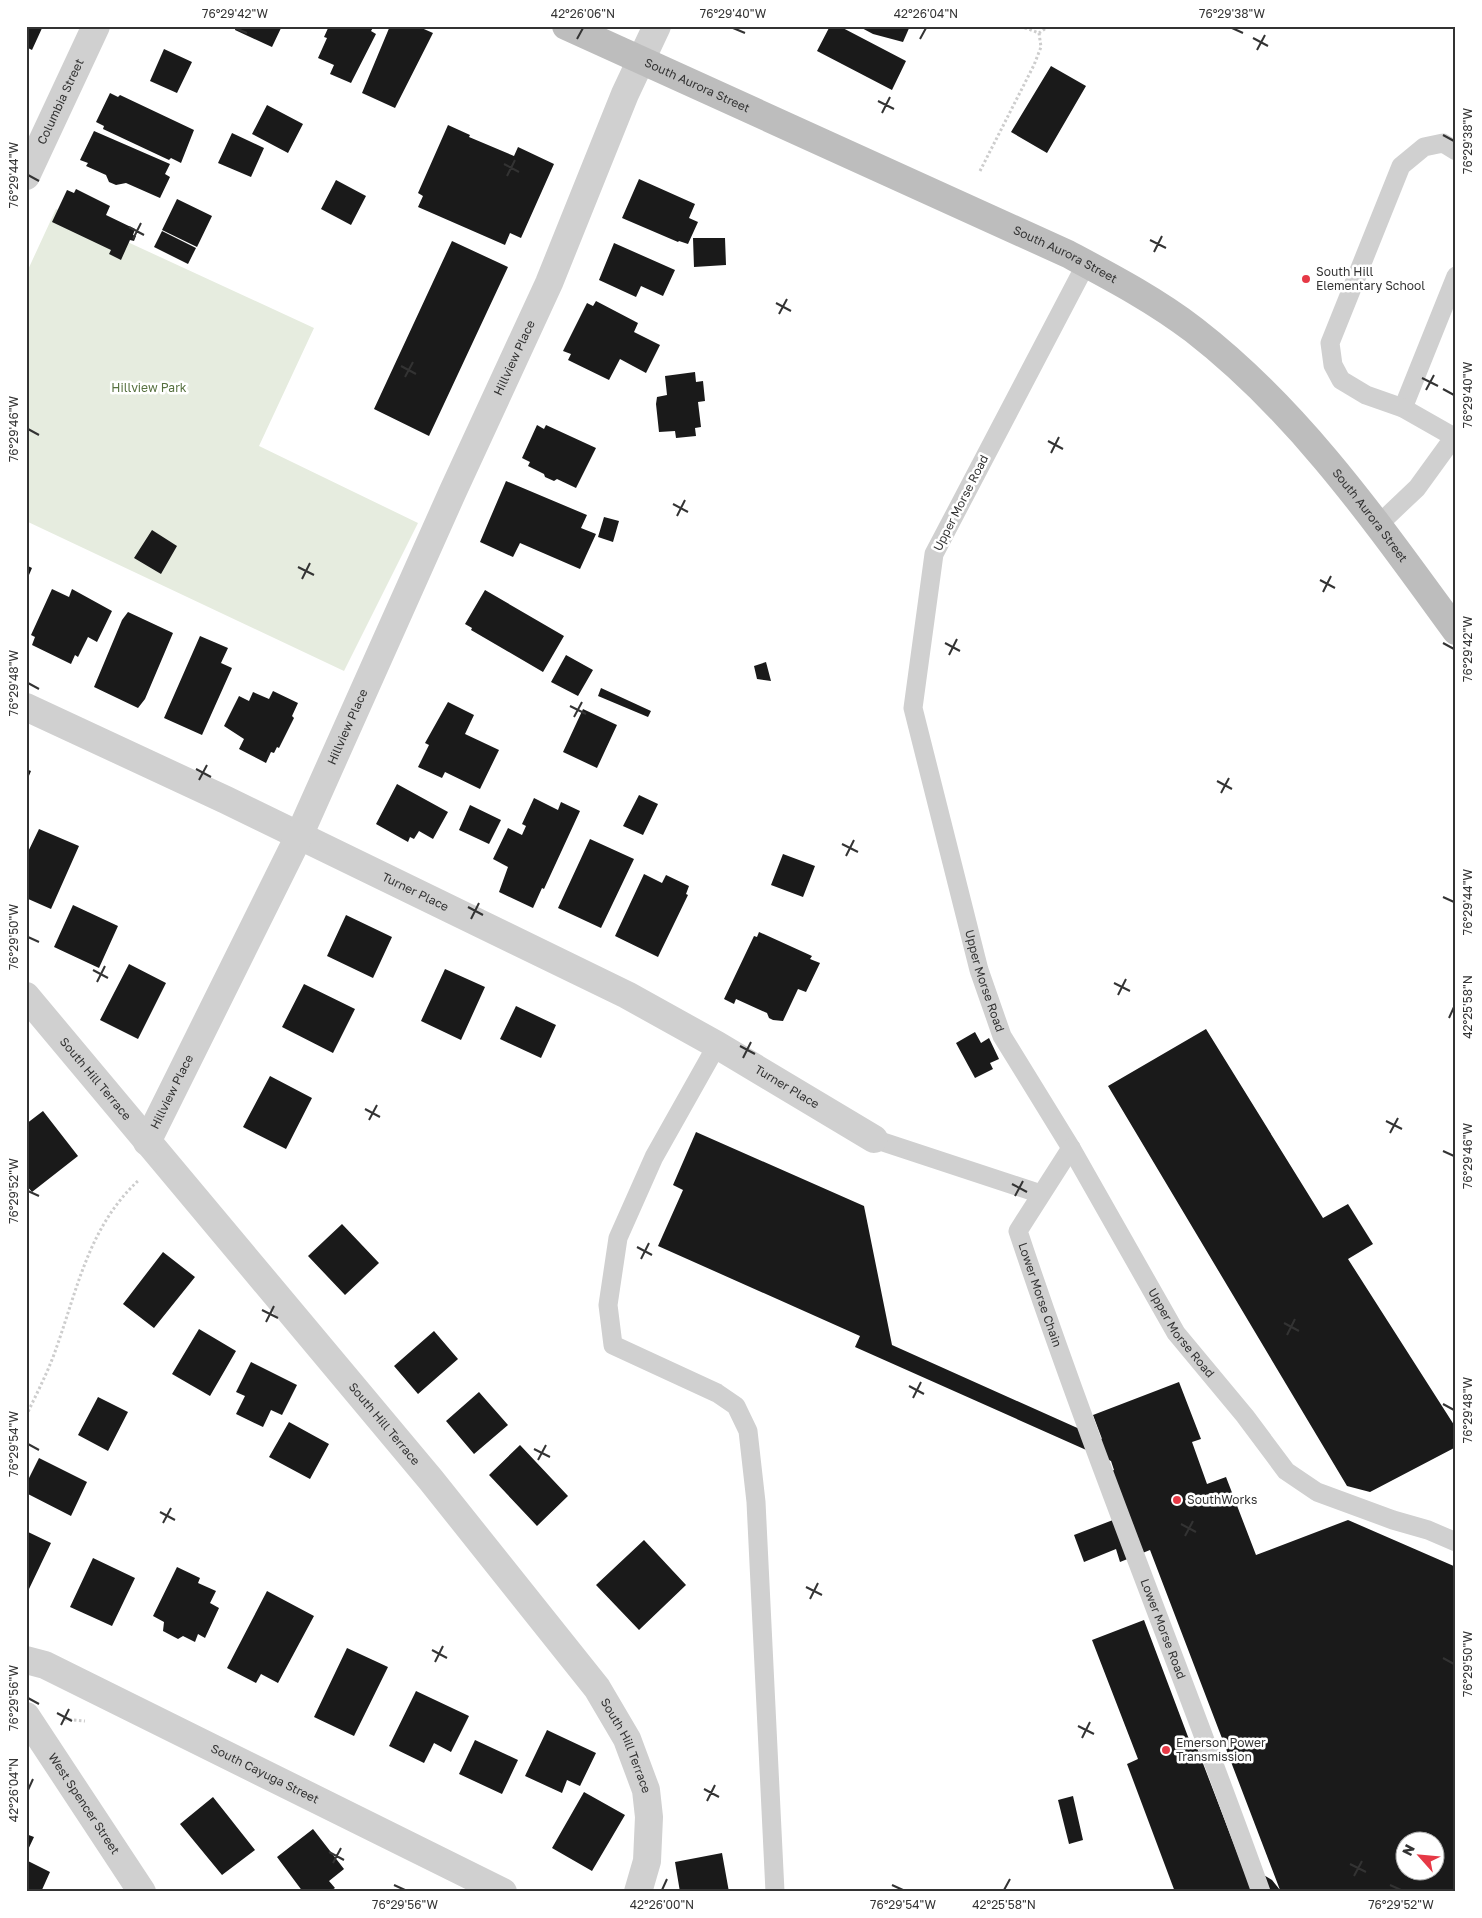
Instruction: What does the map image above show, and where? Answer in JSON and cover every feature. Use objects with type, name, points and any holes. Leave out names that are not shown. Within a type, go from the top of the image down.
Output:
[{"type":"main road","name":"South Aurora Street","points":[[566,26],[1086,264],[1144,295],[1193,330],[1238,368],[1278,408],[1354,491],[1456,630]]},
{"type":"street","name":"Columbia Street","points":[[26,176],[96,26]]},
{"type":"street","name":"Hillview Place","points":[[147,1142],[298,838],[549,283],[625,94],[657,26]]},
{"type":"street","name":"Turner Place","points":[[26,707],[226,800],[298,838],[627,995],[717,1045],[874,1139]]},
{"type":"street","name":"South Hill Terrace","points":[[26,996],[431,1480],[597,1688],[627,1739],[647,1799],[649,1817],[647,1861],[638,1892]]},
{"type":"street","name":"South Cayuga Street","points":[[26,1660],[44,1665],[503,1892]]},
{"type":"street","name":"West Spencer Street","points":[[26,1716],[142,1892]]},
{"type":"lane","points":[[1378,525],[1417,488],[1455,438],[1403,408],[1366,396],[1341,380],[1333,365],[1330,343],[1401,166],[1424,147],[1443,143],[1456,151]]},
{"type":"lane","name":"Upper Morse Road","points":[[1086,264],[934,554],[914,708],[979,970],[1002,1036],[1071,1148],[1176,1333],[1286,1471],[1317,1492],[1393,1520],[1428,1530],[1456,1542]]},
{"type":"lane","points":[[1403,408],[1456,276]]},
{"type":"lane","points":[[717,1045],[654,1157],[618,1238],[608,1305],[613,1345],[717,1392],[736,1406],[748,1431],[756,1512],[776,1892]]},
{"type":"lane","points":[[874,1139],[1041,1194]]},
{"type":"lane","name":"Lower Morse Chain","points":[[1063,1367],[1018,1231],[1071,1148]]},
{"type":"lane","name":"Lower Morse Road","points":[[1063,1367],[1228,1798],[1261,1892]]},
{"type":"path","points":[[1020,26],[1039,33]]},
{"type":"path","points":[[1039,33],[1049,26]]},
{"type":"path","points":[[980,171],[1034,65],[1041,47],[1039,33]]},
{"type":"path","name":"Hillview Place","points":[[26,1416],[57,1348],[86,1256],[108,1218],[143,1177],[147,1142]]},
{"type":"path","points":[[61,1718],[92,1721]]},
{"type":"green space","name":"Hillview Park","points":[[56,209],[314,328],[259,446],[418,523],[344,671],[26,521],[26,274]]},
{"type":"building","points":[[26,26],[43,26],[32,50],[26,47]]},
{"type":"building","points":[[236,26],[282,26],[272,47],[235,30]]},
{"type":"building","points":[[329,26],[374,26],[371,31],[376,34],[351,83],[330,74],[334,65],[318,58],[327,38],[324,37]]},
{"type":"building","points":[[390,26],[417,26],[433,33],[395,108],[362,93]]},
{"type":"building","points":[[830,26],[839,26],[906,61],[892,90],[817,51]]},
{"type":"building","points":[[858,26],[910,26],[903,42],[873,34]]},
{"type":"building","points":[[164,49],[192,62],[177,93],[150,81]]},
{"type":"building","points":[[1051,66],[1086,86],[1047,153],[1011,132]]},
{"type":"building","points":[[110,93],[118,97],[120,95],[194,130],[181,163],[171,158],[169,160],[103,129],[104,126],[96,122]]},
{"type":"building","points":[[267,105],[303,124],[288,153],[252,134]]},
{"type":"building","points":[[448,125],[470,135],[469,137],[514,156],[518,147],[554,164],[521,238],[510,233],[505,245],[418,207],[423,196],[418,193]]},
{"type":"building","points":[[94,131],[170,164],[165,174],[170,177],[160,198],[126,183],[116,185],[109,182],[106,175],[86,166],[88,163],[80,160]]},
{"type":"building","points":[[232,133],[264,148],[251,177],[218,163]]},
{"type":"building","points":[[639,179],[695,204],[689,218],[698,222],[688,244],[678,242],[622,218]]},
{"type":"building","points":[[336,180],[366,196],[351,225],[321,209]]},
{"type":"building","points":[[76,189],[110,206],[106,215],[135,229],[133,235],[136,236],[134,241],[130,240],[121,260],[109,254],[111,250],[52,222],[67,190],[74,193]]},
{"type":"building","points":[[177,199],[212,216],[197,247],[162,230]]},
{"type":"building","points":[[162,231],[196,248],[188,264],[154,247]]},
{"type":"building","points":[[693,238],[725,238],[726,265],[694,267]]},
{"type":"building","points":[[452,241],[508,267],[429,436],[374,409]]},
{"type":"building","points":[[614,243],[675,270],[663,296],[641,286],[636,297],[599,280]]},
{"type":"building","points":[[596,301],[638,323],[634,332],[660,345],[646,373],[620,359],[609,380],[568,360],[571,354],[563,351],[587,303],[593,306]]},
{"type":"building","points":[[695,372],[696,382],[703,381],[705,401],[698,402],[701,427],[695,428],[696,436],[676,438],[675,431],[659,432],[656,404],[657,397],[667,395],[665,376]]},
{"type":"building","points":[[537,425],[544,429],[546,425],[596,448],[576,488],[557,479],[554,481],[545,477],[544,474],[528,466],[530,462],[522,458]]},
{"type":"building","points":[[506,481],[587,515],[581,528],[596,534],[580,569],[520,543],[513,557],[480,542]]},
{"type":"building","points":[[604,517],[619,521],[613,542],[598,537]]},
{"type":"building","points":[[152,530],[177,546],[161,574],[134,558]]},
{"type":"building","points":[[26,565],[32,568],[26,582]]},
{"type":"building","points":[[52,589],[69,597],[72,589],[112,611],[97,642],[88,637],[78,657],[75,655],[71,664],[32,645],[35,637],[31,635]]},
{"type":"building","points":[[485,590],[564,636],[543,672],[471,630],[472,628],[465,624]]},
{"type":"building","points":[[128,612],[173,633],[145,699],[138,708],[94,687],[122,620]]},
{"type":"building","points":[[200,636],[228,648],[221,663],[232,668],[202,735],[164,718]]},
{"type":"building","points":[[566,655],[593,670],[578,696],[551,682]]},
{"type":"building","points":[[766,662],[771,681],[757,679],[754,666]]},
{"type":"building","points":[[601,688],[651,711],[648,717],[598,696]]},
{"type":"building","points":[[273,691],[298,703],[292,716],[294,718],[279,748],[277,747],[274,753],[271,752],[266,763],[239,749],[244,739],[224,726],[239,696],[249,701],[253,692],[269,699]]},
{"type":"building","points":[[448,702],[474,715],[465,734],[499,750],[480,789],[445,772],[442,778],[418,767],[429,745],[425,743]]},
{"type":"building","points":[[583,709],[617,725],[597,768],[563,752]]},
{"type":"building","points":[[26,769],[31,771],[26,783]]},
{"type":"building","points":[[397,784],[448,812],[433,839],[419,831],[414,839],[410,837],[408,842],[376,824]]},
{"type":"building","points":[[639,795],[658,804],[643,835],[623,826]]},
{"type":"building","points":[[534,798],[558,810],[561,802],[580,811],[544,889],[542,888],[533,908],[499,892],[508,867],[493,859],[508,828],[522,835],[526,826],[522,824]]},
{"type":"building","points":[[470,805],[501,820],[489,844],[459,830]]},
{"type":"building","points":[[39,829],[79,846],[51,909],[26,898],[26,856]]},
{"type":"building","points":[[590,839],[634,859],[601,928],[558,908]]},
{"type":"building","points":[[783,854],[815,866],[803,897],[771,885]]},
{"type":"building","points":[[644,874],[662,883],[666,875],[689,886],[686,894],[688,895],[658,957],[615,936]]},
{"type":"building","points":[[73,905],[118,926],[99,968],[54,947]]},
{"type":"building","points":[[346,915],[392,937],[373,978],[327,956]]},
{"type":"building","points":[[759,932],[812,956],[810,959],[820,963],[806,992],[798,989],[783,1021],[773,1020],[769,1018],[767,1013],[736,999],[734,1004],[724,999],[754,936],[757,937]]},
{"type":"building","points":[[129,964],[166,983],[138,1039],[100,1020]]},
{"type":"building","points":[[445,969],[485,987],[461,1040],[421,1021]]},
{"type":"building","points":[[304,984],[355,1009],[333,1053],[282,1027]]},
{"type":"building","points":[[516,1006],[556,1025],[541,1058],[500,1039]]},
{"type":"building","points":[[1206,1029],[1323,1218],[1348,1204],[1373,1244],[1348,1259],[1456,1428],[1456,1447],[1370,1492],[1347,1486],[1108,1086]]},
{"type":"building","points":[[975,1032],[981,1043],[989,1038],[999,1059],[990,1063],[993,1069],[975,1078],[956,1043]]},
{"type":"building","points":[[270,1076],[312,1098],[286,1149],[243,1127]]},
{"type":"building","points":[[43,1111],[78,1156],[32,1192],[26,1185],[26,1124]]},
{"type":"building","name":"SouthWorks","points":[[696,1132],[864,1206],[892,1345],[1102,1439],[1093,1415],[1179,1382],[1201,1439],[1192,1442],[1207,1484],[1226,1477],[1256,1555],[1348,1520],[1456,1567],[1456,1892],[1175,1892],[1127,1764],[1138,1759],[1092,1640],[1144,1620],[1190,1742],[1194,1740],[1245,1873],[1262,1874],[1272,1880],[1280,1890],[1150,1550],[1120,1562],[1116,1549],[1084,1562],[1074,1535],[1126,1515],[1109,1472],[1114,1470],[1111,1461],[855,1347],[860,1336],[658,1246],[683,1190],[673,1185]]},
{"type":"building","points":[[342,1224],[379,1263],[345,1295],[308,1256]]},
{"type":"building","points":[[163,1252],[195,1277],[154,1328],[123,1304]]},
{"type":"building","points":[[199,1329],[236,1351],[210,1396],[172,1374]]},
{"type":"building","points":[[434,1331],[458,1359],[418,1394],[394,1366]]},
{"type":"building","points":[[251,1362],[297,1385],[282,1415],[271,1410],[263,1427],[236,1414],[245,1396],[236,1392]]},
{"type":"building","points":[[479,1392],[508,1425],[474,1454],[446,1421]]},
{"type":"building","points":[[98,1397],[128,1412],[108,1451],[78,1435]]},
{"type":"building","points":[[289,1422],[329,1444],[310,1479],[269,1457]]},
{"type":"building","points":[[520,1445],[568,1496],[537,1526],[489,1475]]},
{"type":"building","points":[[39,1458],[87,1482],[71,1516],[26,1493],[26,1484]]},
{"type":"building","points":[[26,1531],[51,1543],[29,1589],[26,1588]]},
{"type":"building","points":[[644,1540],[686,1585],[639,1630],[596,1585]]},
{"type":"building","points":[[93,1558],[135,1578],[112,1626],[70,1607]]},
{"type":"building","points":[[177,1567],[200,1578],[198,1583],[216,1591],[210,1603],[219,1608],[205,1638],[198,1634],[195,1642],[183,1636],[178,1639],[163,1631],[164,1622],[153,1616]]},
{"type":"building","points":[[267,1591],[314,1616],[278,1683],[261,1674],[256,1683],[227,1668]]},
{"type":"building","points":[[347,1648],[388,1667],[354,1736],[314,1717]]},
{"type":"building","points":[[416,1691],[469,1716],[451,1752],[434,1743],[424,1763],[389,1746]]},
{"type":"building","points":[[547,1730],[596,1753],[580,1786],[567,1780],[562,1793],[525,1776]]},
{"type":"building","points":[[475,1740],[518,1760],[502,1794],[459,1774]]},
{"type":"building","points":[[584,1792],[625,1815],[592,1871],[552,1848]]},
{"type":"building","points":[[1073,1796],[1083,1840],[1069,1844],[1058,1800]]},
{"type":"building","points":[[213,1797],[255,1850],[222,1875],[180,1824]]},
{"type":"building","points":[[313,1829],[344,1869],[329,1881],[335,1888],[329,1892],[303,1892],[277,1857]]},
{"type":"building","points":[[26,1834],[34,1837],[26,1854]]},
{"type":"building","points":[[722,1853],[729,1892],[680,1892],[675,1862]]},
{"type":"building","points":[[26,1860],[50,1872],[41,1892],[26,1892]]},
{"type":"place","name":"South Hill Elementary School","points":[[1306,279]]},
{"type":"place","name":"SouthWorks","points":[[1177,1500]]},
{"type":"place","name":"Emerson Power Transmission","points":[[1166,1750]]}]
